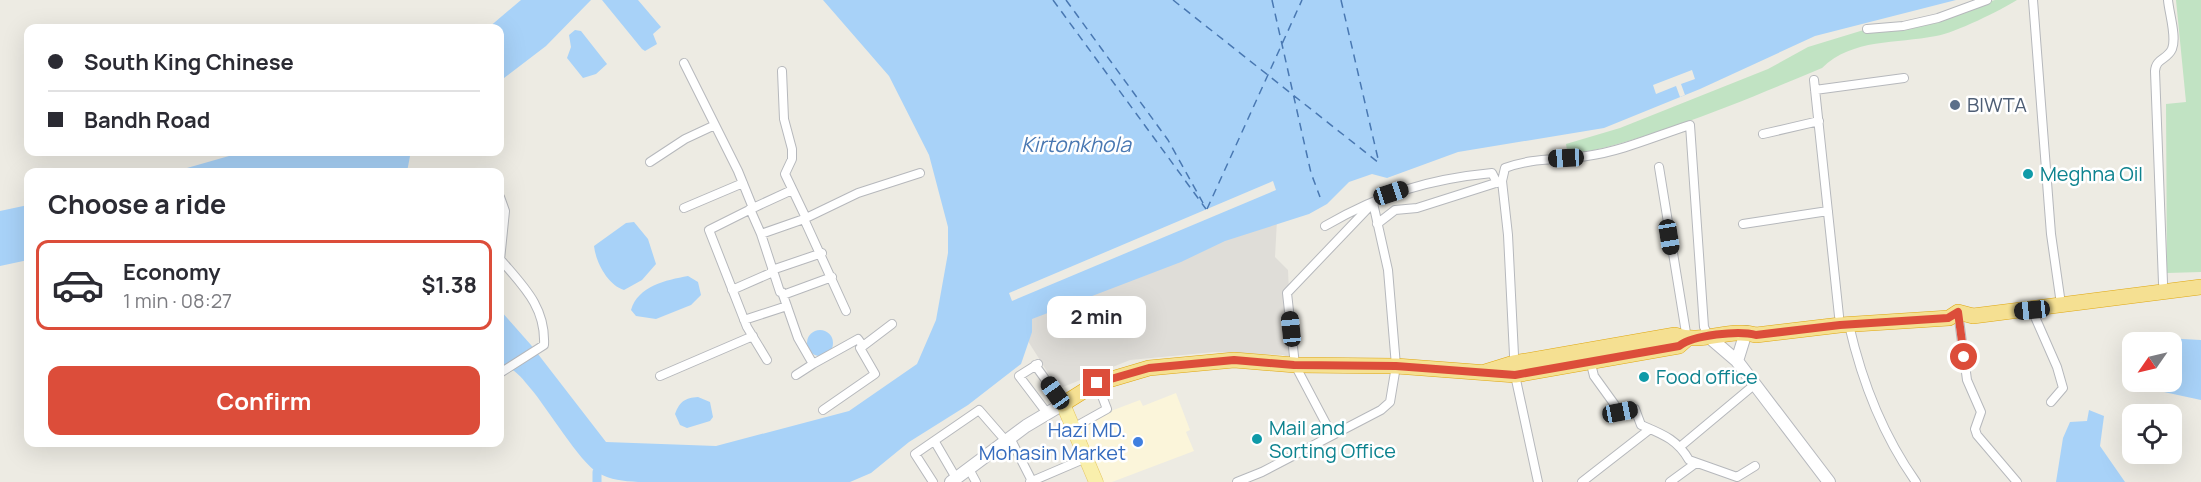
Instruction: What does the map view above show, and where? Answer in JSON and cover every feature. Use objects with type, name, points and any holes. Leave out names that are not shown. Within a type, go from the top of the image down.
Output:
[{"type":"highway","points":[[1514,369],[1676,335],[1687,339],[1746,332],[1756,335],[1844,320],[1948,318],[1973,306],[2060,297],[2201,276]]},
{"type":"highway","points":[[1958,312],[1973,316],[2032,310],[2201,287]]},
{"type":"highway","points":[[1062,404],[1097,383],[1163,366],[1234,360],[1294,365],[1396,366],[1485,372],[1679,346],[1687,339]]},
{"type":"main road","points":[[1062,404],[1096,482]]},
{"type":"street","points":[[1867,29],[1903,26],[1938,18],[1987,0]]},
{"type":"street","points":[[2033,0],[2051,234],[2060,297]]},
{"type":"street","points":[[2163,283],[2155,71],[2158,60],[2169,53],[2172,45],[2168,0]]},
{"type":"street","points":[[684,63],[743,183],[772,271],[798,338],[813,364]]},
{"type":"street","points":[[782,71],[784,119],[792,149],[792,159],[785,174],[846,311]]},
{"type":"street","points":[[1815,90],[1904,78]]},
{"type":"street","points":[[1814,80],[1828,211],[1844,320],[1872,403],[1898,456],[1916,482]]},
{"type":"street","points":[[1763,134],[1819,121]]},
{"type":"street","points":[[650,162],[685,139],[715,124]]},
{"type":"street","points":[[1538,482],[1514,369],[1508,235],[1500,182],[1505,168],[1527,160],[1586,156],[1620,149],[1690,125],[1704,327],[1709,337],[1737,361],[1829,482]]},
{"type":"street","points":[[1659,168],[1687,339]]},
{"type":"street","points":[[761,234],[805,218],[858,193],[921,172]]},
{"type":"street","points":[[1325,226],[1391,193],[1452,177],[1492,173],[1500,182]]},
{"type":"street","points":[[1377,224],[1395,210],[1417,208],[1500,182]]},
{"type":"street","points":[[684,208],[743,183]]},
{"type":"street","points":[[767,360],[744,320],[709,230],[792,190]]},
{"type":"street","points":[[1238,482],[1262,472],[1381,410],[1390,402],[1396,366],[1388,270],[1373,203]]},
{"type":"street","points":[[1332,435],[1294,365],[1287,293],[1373,203]]},
{"type":"street","points":[[1743,224],[1828,211]]},
{"type":"street","points":[[732,290],[772,271],[822,253]]},
{"type":"street","points":[[504,264],[525,288],[545,327],[544,345],[504,370]]},
{"type":"street","points":[[783,295],[832,276]]},
{"type":"street","points":[[744,320],[787,306]]},
{"type":"street","points":[[2032,310],[2057,367],[2063,388],[2051,402]]},
{"type":"street","points":[[1958,312],[1967,380],[1981,412],[1976,429],[1977,435],[2016,482]]},
{"type":"street","points":[[823,410],[875,374],[860,348],[892,324]]},
{"type":"street","points":[[1737,361],[1746,332]]},
{"type":"street","points":[[660,376],[753,336]]},
{"type":"street","points":[[796,375],[858,339],[863,345]]},
{"type":"street","points":[[1590,359],[1594,376],[1620,412],[1635,409],[1641,425],[1672,438],[1681,446],[1689,460],[1737,477],[1755,466]]},
{"type":"street","points":[[935,442],[954,480],[1008,439],[1062,404],[1036,365],[1019,376],[1047,413]]},
{"type":"street","points":[[1073,428],[1107,410],[1097,383]]},
{"type":"street","points":[[1681,446],[1754,385]]},
{"type":"street","points":[[933,482],[915,454],[979,410],[1008,439],[1031,482],[1086,458]]},
{"type":"street","points":[[1582,482],[1650,429]]},
{"type":"street","points":[[1670,482],[1696,463]]},
{"type":"street","points":[[969,469],[976,482]]},
{"type":"shaded area","points":[[1279,183],[1275,257],[1288,270],[1292,358],[1283,355],[1215,352],[1130,360],[1058,389],[1018,325]]},
{"type":"shaded area","name":"Hazi MD. Mohasin Market","points":[[1176,393],[1190,430],[1186,432],[1194,451],[1112,482],[1101,482],[1079,423],[1140,400],[1143,406]]},
{"type":"green space","points":[[1995,0],[2017,0],[1954,31],[1847,51],[1822,68],[1696,118],[1633,140],[1568,156],[1566,144],[1620,128],[1768,69],[1808,47],[1867,29],[1928,21]]},
{"type":"green space","points":[[2176,0],[2201,0],[2201,272],[2167,273],[2166,104],[2186,102]]},
{"type":"water","points":[[521,0],[591,0],[546,46],[504,78],[504,24],[493,24]]},
{"type":"water","points":[[602,0],[638,0],[661,27],[653,34],[657,44],[645,51],[642,49]]},
{"type":"water","name":"Kirtonkhola","points":[[823,0],[1956,0],[1815,36],[1700,89],[1604,128],[1458,152],[1387,178],[1372,174],[1349,182],[1327,204],[1309,214],[1225,241],[1181,262],[1032,319],[1032,332],[1021,364],[968,405],[909,442],[871,473],[850,482],[638,482],[617,480],[598,473],[582,458],[521,377],[504,366],[504,315],[531,345],[606,442],[716,446],[849,411],[917,364],[936,320],[948,253],[948,227],[929,155],[889,76]]},
{"type":"water","points":[[575,30],[581,31],[607,64],[596,74],[583,78],[567,58],[571,47],[569,35]]},
{"type":"water","points":[[229,156],[410,156],[408,168],[187,168]]},
{"type":"water","points":[[24,206],[24,261],[0,266],[0,211]]},
{"type":"water","points":[[634,222],[648,239],[656,264],[642,280],[624,290],[608,278],[597,259],[594,246],[626,223]]},
{"type":"water","points":[[688,276],[698,282],[701,295],[691,305],[656,319],[636,316],[631,310],[646,290],[662,282]]},
{"type":"water","points":[[820,330],[829,334],[833,343],[829,352],[820,356],[811,352],[807,343],[811,334]]},
{"type":"water","points":[[2182,339],[2201,340],[2201,400],[2164,392],[2182,392]]},
{"type":"water","points":[[698,397],[710,402],[713,417],[710,421],[687,428],[680,425],[675,414],[679,406],[686,399]]},
{"type":"water","points":[[2089,410],[2104,416],[2100,446],[2125,482],[2056,482],[2063,438],[2070,422],[2087,421]]},
{"type":"pier","points":[[1692,70],[1695,79],[1681,84],[1685,95],[1680,97],[1676,86],[1656,94],[1653,85]]},
{"type":"pier","points":[[1273,181],[1276,190],[1012,301],[1009,293]]},
{"type":"waterway","points":[[597,472],[597,482]]},
{"type":"ferry route","points":[[1053,0],[1206,209]]},
{"type":"ferry route","points":[[1066,0],[1168,140],[1203,203]]},
{"type":"ferry route","points":[[1173,0],[1379,163]]},
{"type":"ferry route","points":[[1272,0],[1311,173],[1320,197]]},
{"type":"ferry route","points":[[1207,209],[1302,0]]},
{"type":"ferry route","points":[[1341,0],[1379,163]]},
{"type":"place","name":"BIWTA","points":[[1955,105]]},
{"type":"place","name":"Meghna Oil","points":[[2028,174]]},
{"type":"place","name":"Food office","points":[[1644,377]]},
{"type":"place","name":"Mail and Sorting Office","points":[[1257,439]]},
{"type":"place","name":"Hazi MD. Mohasin Market","points":[[1138,442]]},
{"type":"route","points":[[1097,383],[1149,368],[1234,360],[1294,365],[1396,366],[1515,375],[1590,359],[1679,346],[1687,339],[1746,332],[1756,335],[1840,325],[1948,318],[1958,312],[1964,357]]}]
